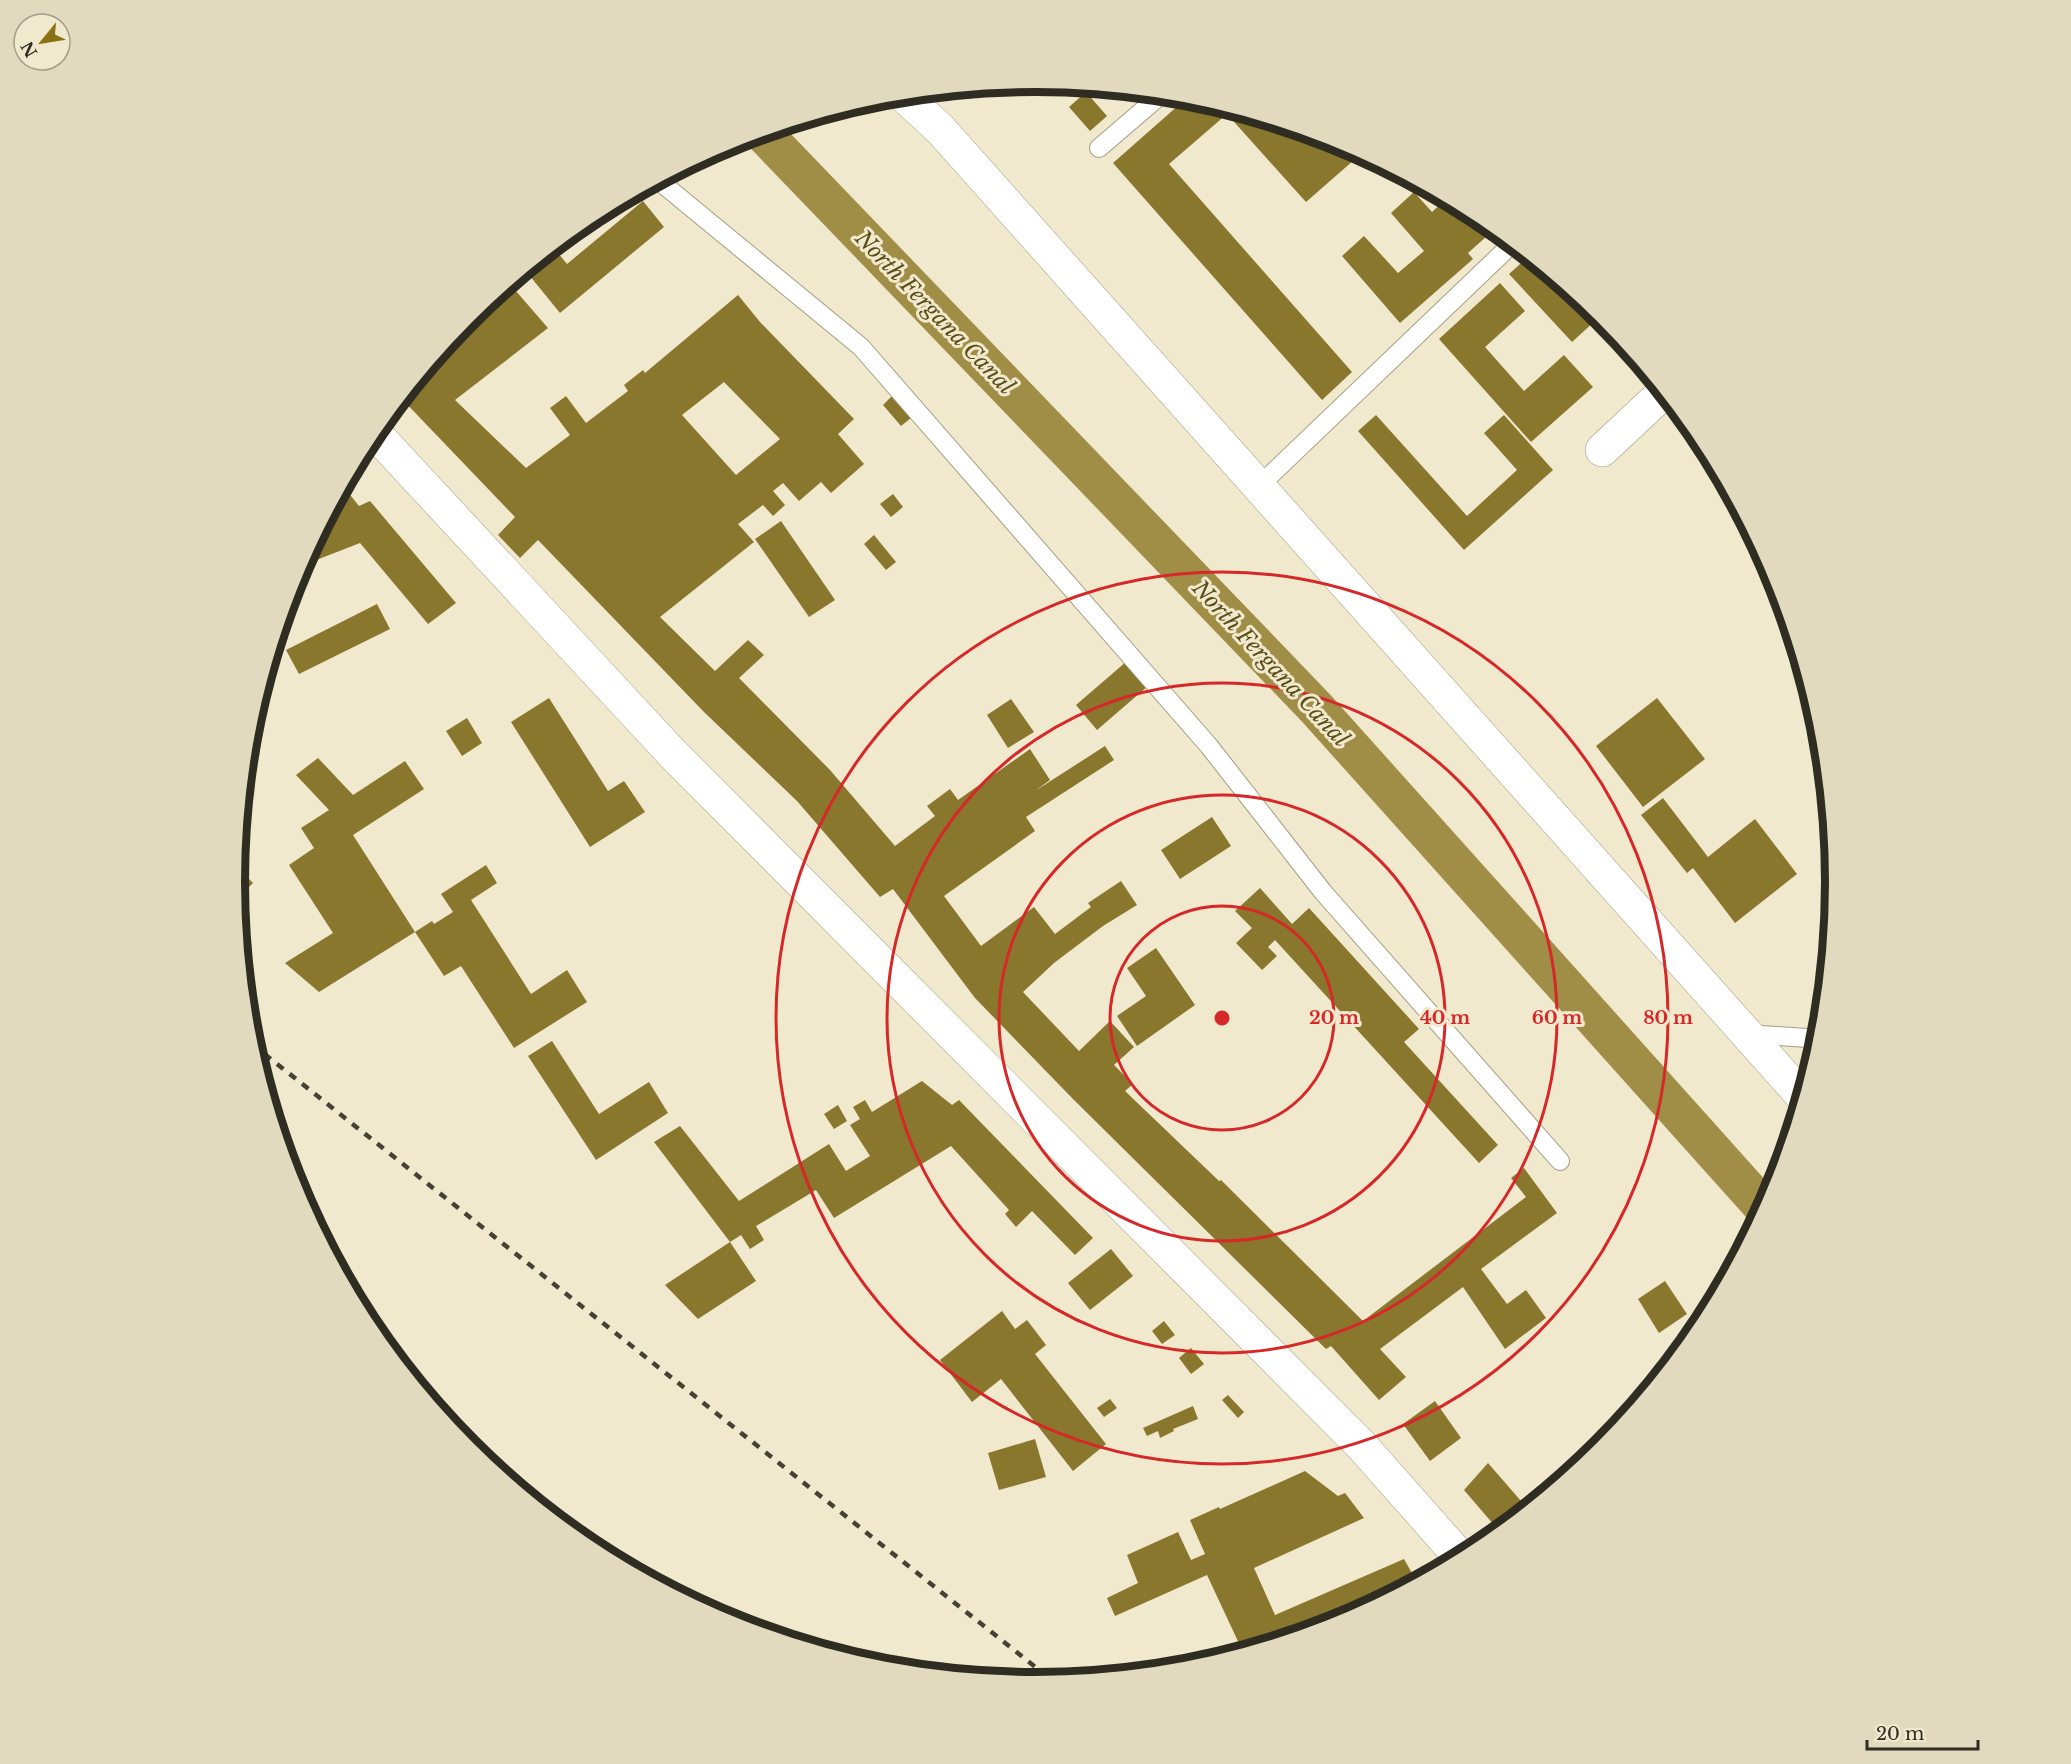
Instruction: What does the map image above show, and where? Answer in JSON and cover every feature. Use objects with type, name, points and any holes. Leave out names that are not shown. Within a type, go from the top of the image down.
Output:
[{"type":"street","points":[[910,102],[940,129],[1798,1091]]},
{"type":"street","points":[[1602,450],[1659,396]]},
{"type":"street","points":[[381,439],[671,752],[1362,1446],[1455,1552]]},
{"type":"lane","points":[[1099,148],[1153,101]]},
{"type":"lane","points":[[664,185],[861,347],[1209,746],[1323,892],[1560,1161]]},
{"type":"lane","points":[[1259,486],[1508,249]]},
{"type":"lane","points":[[1747,1034],[1810,1038]]},
{"type":"building","points":[[1087,93],[1107,116],[1090,131],[1069,107]]},
{"type":"building","points":[[1179,105],[1226,115],[1169,164],[1352,372],[1322,400],[1113,163]]},
{"type":"building","points":[[1228,115],[1286,132],[1294,140],[1298,136],[1355,159],[1306,202]]},
{"type":"building","points":[[1414,192],[1432,212],[1441,203],[1489,235],[1468,253],[1473,259],[1400,323],[1342,256],[1364,236],[1398,273],[1424,251],[1391,213]]},
{"type":"building","points":[[643,201],[664,227],[560,313],[529,275],[558,252],[567,264]]},
{"type":"building","points":[[1524,261],[1593,322],[1572,342],[1509,274]]},
{"type":"building","points":[[1500,283],[1525,311],[1485,347],[1524,391],[1564,355],[1593,387],[1531,442],[1439,339]]},
{"type":"building","points":[[514,288],[548,328],[455,400],[526,468],[570,435],[550,408],[566,396],[586,423],[628,391],[624,385],[643,370],[645,373],[738,295],[760,322],[854,419],[838,434],[864,464],[831,493],[821,482],[799,501],[783,483],[773,491],[785,505],[773,516],[763,505],[738,524],[754,542],[660,617],[715,671],[748,640],[764,655],[739,678],[830,770],[895,846],[935,816],[927,806],[950,789],[958,800],[1030,749],[1050,780],[1035,791],[1105,746],[1114,760],[1026,817],[1035,831],[944,896],[981,946],[1034,907],[1055,934],[1091,907],[1088,903],[1121,881],[1137,905],[1103,926],[1054,963],[1023,992],[1079,1051],[1110,1021],[1134,1047],[1114,1065],[1133,1084],[1125,1091],[1219,1181],[1221,1180],[1363,1321],[1526,1197],[1511,1178],[1524,1168],[1557,1213],[1481,1269],[1507,1304],[1526,1290],[1546,1318],[1505,1349],[1463,1287],[1380,1349],[1406,1377],[1379,1400],[1331,1346],[1326,1349],[1073,1099],[975,998],[893,889],[880,897],[797,801],[704,712],[538,540],[520,558],[498,535],[515,517],[406,403],[441,361],[477,323]],"holes":[[[724,382],[780,439],[736,475],[682,415]]]},
{"type":"building","points":[[892,396],[911,418],[901,426],[883,405]]},
{"type":"building","points":[[1376,415],[1467,516],[1517,470],[1484,433],[1504,415],[1553,470],[1464,550],[1358,431]]},
{"type":"building","points":[[348,492],[359,506],[370,501],[456,603],[428,624],[360,543],[313,561]]},
{"type":"building","points":[[893,494],[903,507],[891,517],[880,504]]},
{"type":"building","points":[[781,521],[835,600],[809,617],[755,539]]},
{"type":"building","points":[[874,535],[896,562],[886,570],[864,544]]},
{"type":"building","points":[[377,604],[390,629],[299,674],[286,650]]},
{"type":"building","points":[[1127,661],[1148,686],[1097,730],[1076,705]]},
{"type":"building","points":[[549,698],[608,791],[624,781],[645,812],[590,847],[511,722]]},
{"type":"building","points":[[1657,698],[1705,759],[1643,807],[1596,746]]},
{"type":"building","points":[[1011,699],[1034,732],[1008,748],[987,715]]},
{"type":"building","points":[[467,718],[482,743],[462,756],[446,731]]},
{"type":"building","points":[[318,758],[353,795],[405,761],[424,789],[353,835],[415,932],[319,992],[285,963],[333,933],[289,865],[314,848],[301,828],[329,810],[296,775]]},
{"type":"building","points":[[1663,798],[1708,857],[1755,819],[1797,874],[1735,923],[1693,868],[1687,873],[1641,815]]},
{"type":"building","points":[[1212,817],[1231,846],[1180,879],[1161,850]]},
{"type":"building","points":[[486,865],[497,883],[471,900],[531,994],[567,970],[587,1002],[514,1048],[461,966],[444,976],[415,932],[432,921],[434,924],[453,912],[441,894]]},
{"type":"building","points":[[245,875],[253,883],[245,891]]},
{"type":"building","points":[[1260,888],[1292,924],[1309,908],[1419,1029],[1404,1042],[1498,1145],[1479,1163],[1275,940],[1268,947],[1277,956],[1262,970],[1236,943],[1252,928],[1235,911]]},
{"type":"building","points":[[1156,948],[1195,1005],[1137,1046],[1117,1016],[1146,996],[1127,968]]},
{"type":"building","points":[[552,1041],[599,1114],[649,1082],[668,1113],[596,1160],[528,1056]]},
{"type":"building","points":[[922,1081],[952,1105],[959,1100],[1093,1238],[1075,1255],[1032,1211],[1016,1227],[1005,1214],[1009,1210],[951,1146],[834,1218],[816,1190],[756,1226],[764,1240],[750,1249],[741,1235],[730,1242],[654,1142],[680,1126],[739,1201],[829,1144],[846,1171],[870,1156],[850,1125],[860,1119],[853,1107],[865,1100],[872,1112]]},
{"type":"building","points":[[838,1105],[847,1121],[834,1129],[824,1114]]},
{"type":"building","points":[[730,1242],[756,1281],[698,1319],[665,1285]]},
{"type":"building","points":[[1111,1249],[1133,1276],[1090,1310],[1068,1283]]},
{"type":"building","points":[[1665,1281],[1687,1314],[1659,1333],[1638,1299]]},
{"type":"building","points":[[1002,1311],[1015,1329],[1027,1320],[1046,1345],[1035,1354],[1106,1444],[1073,1471],[1001,1379],[972,1402],[940,1360]]},
{"type":"building","points":[[1164,1321],[1175,1335],[1162,1344],[1152,1331]]},
{"type":"building","points":[[1191,1348],[1204,1364],[1191,1374],[1179,1358]]},
{"type":"building","points":[[1228,1395],[1244,1412],[1238,1418],[1222,1400]]},
{"type":"building","points":[[1110,1399],[1117,1408],[1104,1417],[1097,1408]]},
{"type":"building","points":[[1435,1401],[1461,1438],[1430,1461],[1403,1424]]},
{"type":"building","points":[[1193,1406],[1198,1419],[1173,1429],[1174,1431],[1160,1438],[1158,1431],[1147,1436],[1143,1428]]},
{"type":"building","points":[[1035,1439],[1046,1477],[999,1490],[988,1453]]},
{"type":"building","points":[[1488,1463],[1523,1504],[1494,1525],[1464,1490]]},
{"type":"building","points":[[1305,1471],[1338,1496],[1345,1493],[1364,1518],[1254,1568],[1275,1615],[1404,1559],[1414,1576],[1338,1612],[1290,1631],[1240,1646],[1207,1575],[1115,1616],[1107,1598],[1138,1583],[1127,1555],[1178,1532],[1191,1560],[1205,1554],[1190,1520],[1219,1507],[1220,1509]]},
{"type":"waterway","name":"North Fergana Canal","points":[[768,138],[1316,708],[1758,1201]]},
{"type":"railway","points":[[264,1054],[1042,1672]]}]
